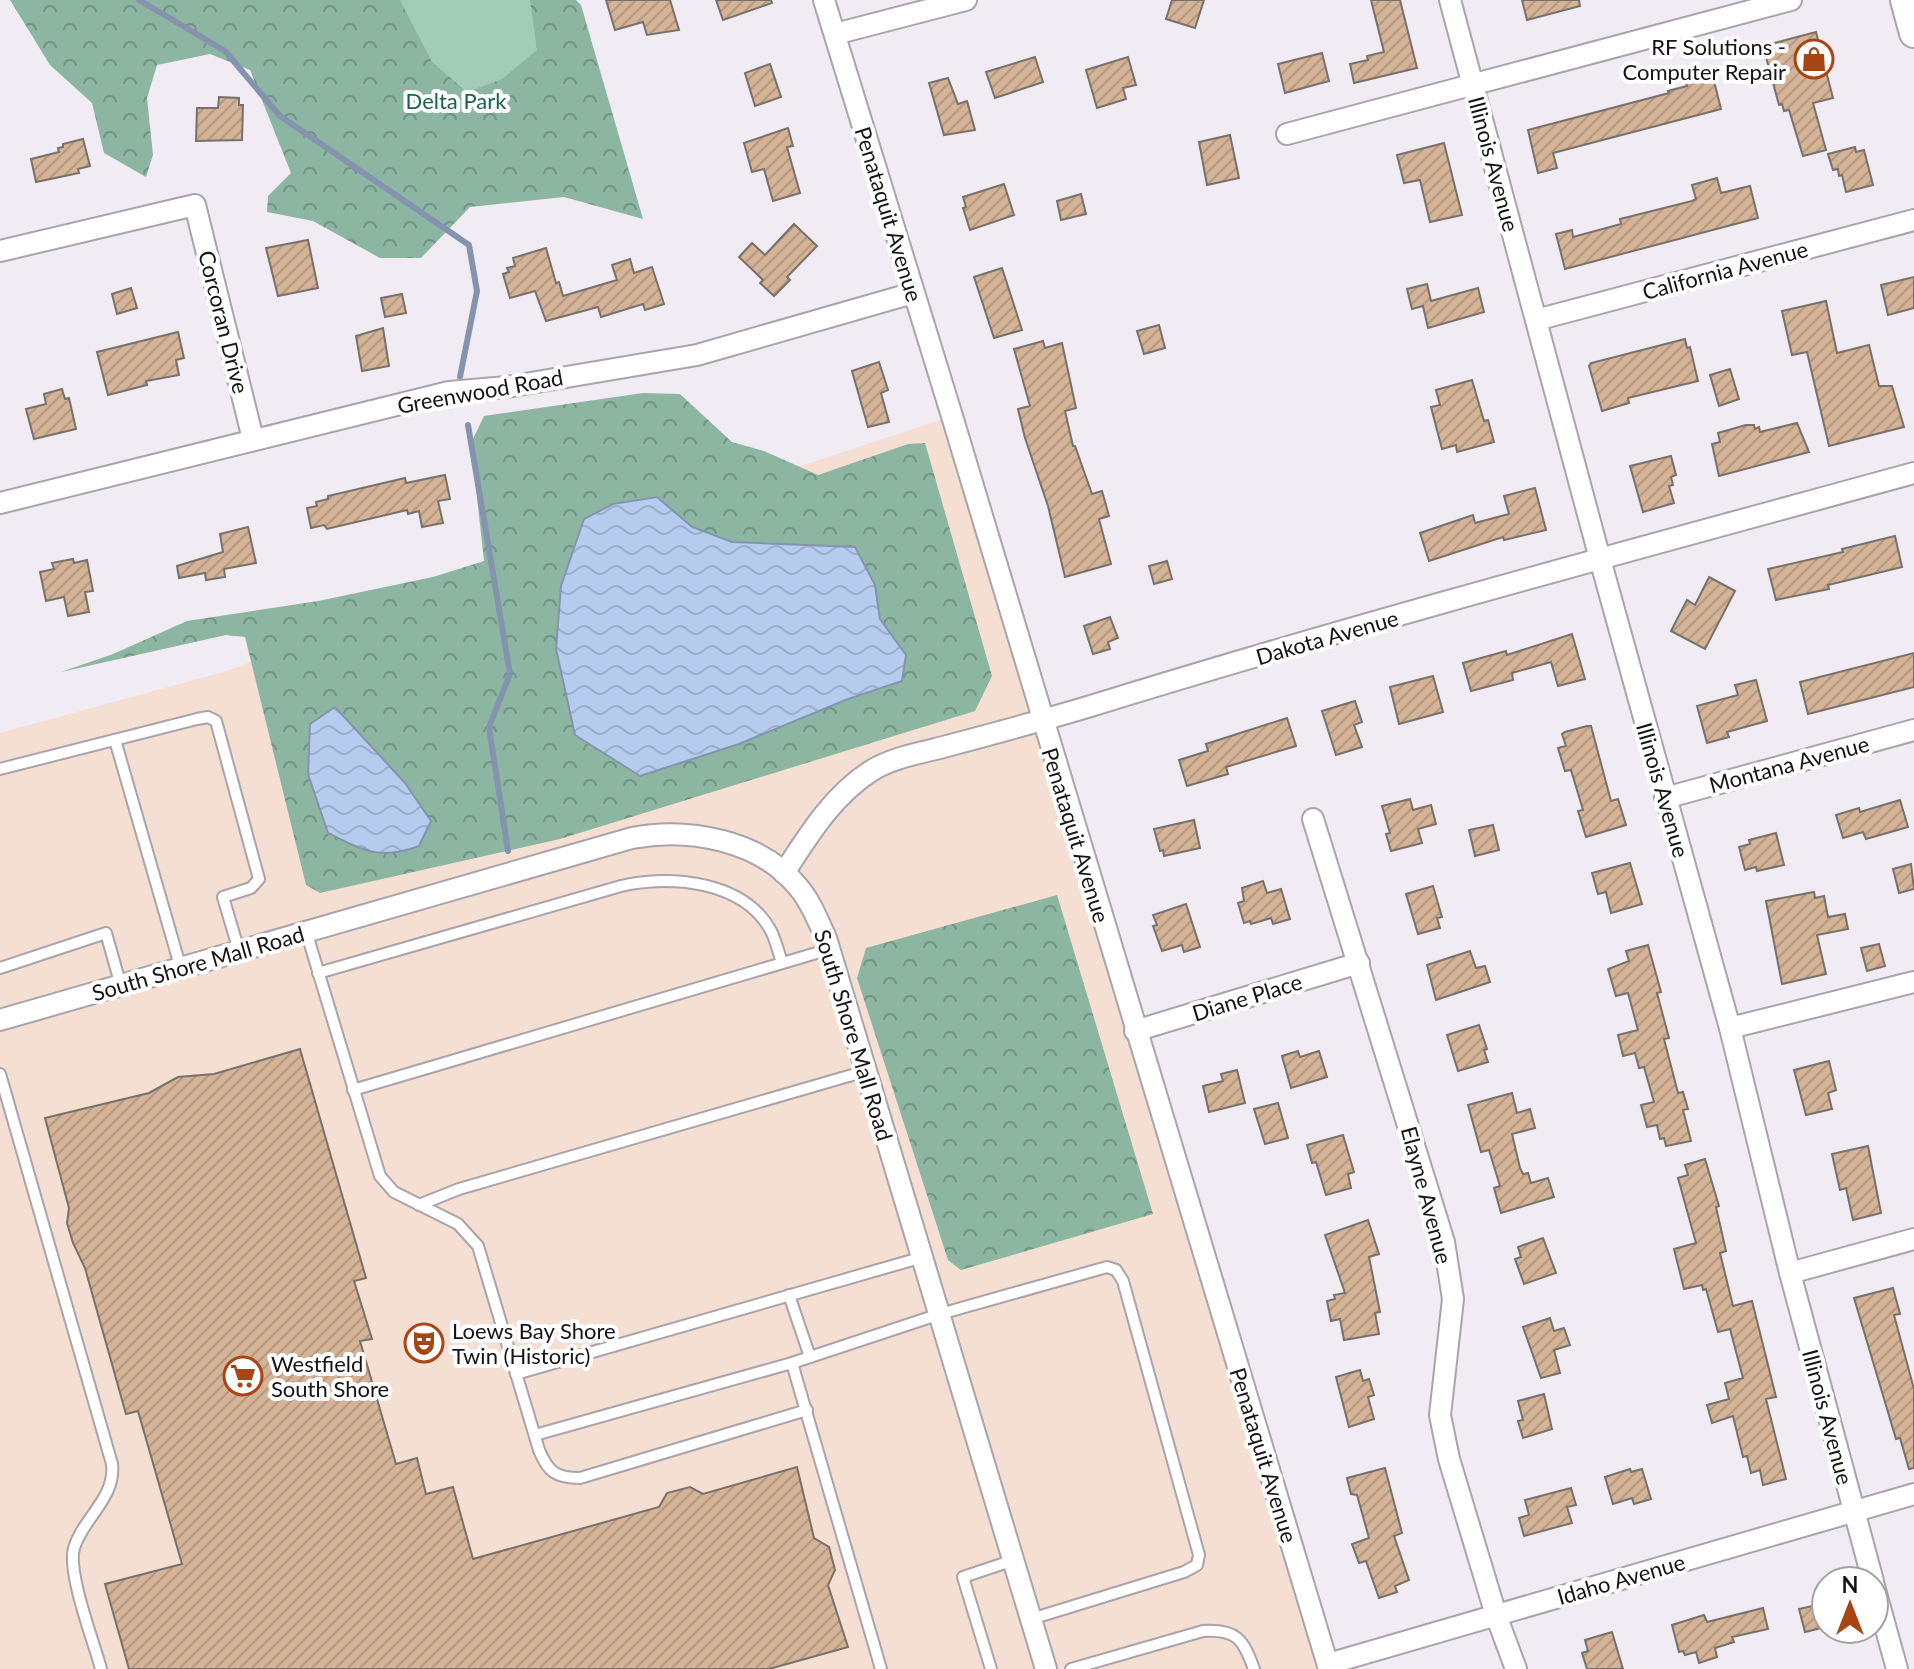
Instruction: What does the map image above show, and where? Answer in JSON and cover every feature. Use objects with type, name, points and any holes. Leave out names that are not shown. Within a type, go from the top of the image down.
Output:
[{"type":"street","name":"Penataquit Avenue","points":[[824,0],[1329,1666]]},
{"type":"street","points":[[835,34],[966,0]]},
{"type":"street","name":"Illinois Avenue","points":[[1450,0],[1730,1028],[1790,1273],[1868,1565]]},
{"type":"street","points":[[1287,134],[1791,0]]},
{"type":"street","points":[[1905,0],[1914,32]]},
{"type":"street","name":"Corcoran Drive","points":[[0,251],[195,205],[253,439]]},
{"type":"street","name":"California Avenue","points":[[1536,320],[1914,220]]},
{"type":"street","name":"Greenwood Road","points":[[0,503],[449,392],[507,387],[697,355],[913,293]]},
{"type":"street","name":"Dakota Avenue","points":[[784,873],[820,820],[849,789],[873,770],[897,760],[1600,559],[1914,473]]},
{"type":"street","name":"Montana Avenue","points":[[1665,798],[1914,730]]},
{"type":"street","name":"Elayne Avenue","points":[[1313,819],[1444,1242],[1453,1299],[1440,1415],[1449,1459],[1496,1615],[1516,1669]]},
{"type":"street","name":"South Shore Mall Road","points":[[0,1020],[608,844],[651,835],[687,834],[719,840],[757,855],[784,873],[807,899],[830,949],[1046,1669]]},
{"type":"street","name":"Diane Place","points":[[1135,1031],[1359,963]]},
{"type":"street","points":[[1730,1028],[1914,982]]},
{"type":"street","points":[[1790,1273],[1914,1239]]},
{"type":"street","name":"Idaho Avenue","points":[[1329,1666],[1914,1494]]},
{"type":"street","name":"Illinois Avenue","points":[[1890,1644],[1897,1669]]},
{"type":"lane","points":[[0,769],[197,719],[208,717],[216,721],[259,879],[251,888],[223,897],[239,951]]},
{"type":"lane","points":[[115,740],[181,969]]},
{"type":"lane","points":[[318,973],[621,886],[666,879],[730,894],[755,910],[772,933],[782,963]]},
{"type":"lane","points":[[306,931],[380,1176],[394,1192],[458,1224],[478,1246],[535,1435],[545,1465],[551,1472],[561,1478],[580,1478],[807,1410]]},
{"type":"lane","points":[[0,968],[106,933],[121,986]]},
{"type":"lane","points":[[353,1090],[830,949]]},
{"type":"lane","points":[[419,1205],[459,1189],[866,1071]]},
{"type":"lane","points":[[0,1074],[2,1090],[112,1464],[110,1487],[79,1538],[72,1564],[101,1669]]},
{"type":"lane","points":[[516,1374],[923,1257]]},
{"type":"lane","points":[[535,1435],[792,1363],[940,1314],[1107,1267],[1116,1270],[1123,1281],[1199,1555],[1197,1565],[1184,1572],[1031,1619]]},
{"type":"lane","points":[[789,1295],[810,1357]]},
{"type":"lane","points":[[792,1363],[881,1669]]},
{"type":"lane","points":[[991,1669],[963,1577],[1014,1560]]},
{"type":"lane","points":[[1071,1669],[1203,1631],[1218,1630],[1234,1634],[1245,1644],[1254,1669]]},
{"type":"shaded area","points":[[952,416],[1329,1669],[0,1669],[0,733],[227,671],[519,559]]},
{"type":"green space","name":"Delta Park","points":[[10,0],[400,0],[432,62],[467,92],[502,79],[537,50],[530,0],[576,0],[581,5],[643,219],[564,197],[470,207],[421,258],[380,258],[313,221],[267,212],[268,196],[291,173],[250,70],[210,54],[157,65],[147,98],[153,155],[146,177],[104,153],[92,103],[50,65]]},
{"type":"green space","points":[[235,0],[571,0],[617,165]]},
{"type":"green space","points":[[643,393],[680,394],[732,442],[764,451],[818,475],[908,444],[925,443],[992,676],[975,711],[560,839],[320,893],[306,885],[245,637],[226,635],[61,672],[113,654],[187,621],[318,601],[433,577],[484,561],[471,443],[484,416]]},
{"type":"green space","points":[[1057,895],[1153,1214],[961,1270],[948,1260],[857,978],[866,948]]},
{"type":"water","points":[[657,497],[692,527],[732,542],[855,547],[875,585],[880,619],[906,655],[902,681],[848,699],[739,744],[640,776],[575,735],[556,649],[561,586],[584,519],[613,504]]},
{"type":"water","points":[[335,707],[405,783],[431,821],[419,846],[393,853],[372,852],[328,833],[308,774],[310,724]]},
{"type":"building","points":[[606,0],[670,0],[679,30],[647,35],[643,22],[615,30]]},
{"type":"building","points":[[716,0],[771,0],[772,3],[723,20]]},
{"type":"building","points":[[1172,0],[1204,0],[1195,28],[1166,19]]},
{"type":"building","points":[[1371,0],[1400,0],[1417,68],[1354,83],[1350,64],[1384,52]]},
{"type":"building","points":[[1522,0],[1579,0],[1580,6],[1527,20]]},
{"type":"building","points":[[1816,32],[1833,98],[1813,103],[1826,150],[1803,156],[1789,110],[1784,111],[1782,104],[1779,105],[1763,46]]},
{"type":"building","points":[[1322,53],[1329,81],[1285,93],[1278,64]]},
{"type":"building","points":[[1035,57],[1043,82],[995,98],[986,72]]},
{"type":"building","points":[[1128,57],[1136,85],[1123,88],[1126,99],[1097,108],[1086,70]]},
{"type":"building","points":[[770,64],[781,97],[755,106],[745,73]]},
{"type":"building","points":[[1696,72],[1705,80],[1713,77],[1721,109],[1553,153],[1557,168],[1538,173],[1528,130],[1669,93],[1687,86],[1684,77]]},
{"type":"building","points":[[948,78],[958,104],[967,101],[975,130],[944,135],[929,83]]},
{"type":"building","points":[[219,97],[239,98],[239,105],[243,105],[242,140],[196,141],[197,108],[218,108]]},
{"type":"building","points":[[788,128],[793,146],[787,147],[800,193],[773,201],[764,169],[752,172],[744,143]]},
{"type":"building","points":[[1230,135],[1239,178],[1207,185],[1199,142]]},
{"type":"building","points":[[83,139],[90,166],[78,169],[79,173],[36,182],[31,159],[59,152],[58,148],[63,144]]},
{"type":"building","points":[[1444,143],[1462,215],[1430,222],[1420,180],[1404,183],[1397,155]]},
{"type":"building","points":[[1855,147],[1856,152],[1864,150],[1873,185],[1846,192],[1842,175],[1839,176],[1838,169],[1833,170],[1828,154]]},
{"type":"building","points":[[1717,178],[1721,193],[1750,186],[1758,218],[1565,269],[1556,234],[1572,230],[1573,237],[1621,224],[1620,219],[1692,201],[1696,199],[1692,185]]},
{"type":"building","points":[[1004,184],[1014,215],[970,230],[963,197]]},
{"type":"building","points":[[1081,194],[1086,214],[1061,220],[1057,201]]},
{"type":"building","points":[[794,224],[817,246],[787,277],[790,280],[774,296],[760,283],[763,280],[739,257],[752,243],[765,255]]},
{"type":"building","points":[[308,240],[318,288],[278,296],[266,248]]},
{"type":"building","points":[[546,248],[563,296],[617,280],[612,265],[630,259],[634,273],[652,267],[664,304],[645,310],[643,304],[601,317],[598,307],[546,321],[535,291],[510,298],[503,274],[509,272],[507,268],[515,266],[513,258]]},
{"type":"building","points":[[1002,268],[1022,330],[994,338],[974,277]]},
{"type":"building","points":[[1914,277],[1914,308],[1888,315],[1881,285]]},
{"type":"building","points":[[1427,284],[1431,301],[1478,288],[1484,312],[1428,328],[1423,306],[1412,309],[1407,289]]},
{"type":"building","points":[[131,288],[137,308],[117,314],[112,294]]},
{"type":"building","points":[[402,294],[406,313],[385,317],[381,298]]},
{"type":"building","points":[[1826,301],[1837,353],[1869,345],[1879,386],[1892,386],[1904,427],[1829,446],[1807,352],[1792,355],[1782,311]]},
{"type":"building","points":[[1159,325],[1165,348],[1144,354],[1137,331]]},
{"type":"building","points":[[383,328],[389,366],[362,371],[356,336]]},
{"type":"building","points":[[178,332],[184,358],[176,360],[179,375],[146,381],[147,385],[108,395],[97,352]]},
{"type":"building","points":[[1685,339],[1687,348],[1690,347],[1698,381],[1628,398],[1629,403],[1602,411],[1589,366],[1591,363]]},
{"type":"building","points":[[1043,341],[1045,348],[1062,343],[1076,408],[1065,411],[1073,446],[1092,494],[1102,491],[1109,516],[1099,519],[1111,564],[1065,577],[1048,506],[1018,409],[1030,406],[1014,349]]},
{"type":"building","points":[[879,362],[888,390],[881,393],[889,422],[868,427],[852,371]]},
{"type":"building","points":[[1730,369],[1739,399],[1719,406],[1710,375]]},
{"type":"building","points":[[1472,380],[1484,421],[1488,420],[1494,442],[1457,452],[1456,445],[1442,449],[1431,407],[1440,405],[1436,390]]},
{"type":"building","points":[[62,389],[65,399],[69,398],[76,429],[34,439],[26,409],[46,404],[44,394]]},
{"type":"building","points":[[1797,423],[1809,452],[1719,476],[1712,444],[1720,442],[1718,433],[1746,425],[1754,425],[1755,429],[1759,427],[1760,432]]},
{"type":"building","points":[[1671,456],[1676,475],[1671,477],[1673,485],[1669,486],[1674,503],[1643,512],[1630,466]]},
{"type":"building","points":[[445,475],[450,499],[438,501],[443,523],[422,527],[419,511],[408,514],[407,510],[327,529],[324,525],[311,528],[307,508],[317,506],[316,502],[328,499],[328,496],[405,478],[406,483]]},
{"type":"building","points":[[1535,488],[1546,530],[1504,540],[1503,537],[1429,561],[1420,533],[1473,515],[1475,523],[1509,514],[1504,496]]},
{"type":"building","points":[[248,527],[256,563],[224,569],[225,577],[206,580],[205,573],[179,578],[177,566],[223,552],[220,534]]},
{"type":"building","points":[[1895,536],[1902,567],[1828,585],[1829,589],[1776,600],[1768,569],[1843,552],[1842,549]]},
{"type":"building","points":[[73,559],[74,563],[87,560],[93,591],[85,592],[89,612],[68,616],[64,597],[46,601],[40,572],[54,569],[52,563]]},
{"type":"building","points":[[1167,561],[1172,579],[1154,584],[1149,566]]},
{"type":"building","points":[[1709,577],[1735,591],[1705,649],[1671,631],[1687,600],[1695,605]]},
{"type":"building","points":[[1110,617],[1118,638],[1108,642],[1110,649],[1093,654],[1084,626]]},
{"type":"building","points":[[1572,634],[1585,679],[1558,686],[1551,662],[1512,673],[1513,680],[1471,691],[1463,663],[1506,651],[1507,655]]},
{"type":"building","points":[[1914,653],[1914,687],[1808,714],[1800,682]]},
{"type":"building","points":[[1433,676],[1443,712],[1399,724],[1390,687]]},
{"type":"building","points":[[1756,680],[1767,721],[1727,732],[1729,737],[1707,743],[1697,706],[1738,695],[1735,685]]},
{"type":"building","points":[[1355,701],[1362,722],[1354,725],[1362,747],[1336,755],[1322,711]]},
{"type":"building","points":[[1287,718],[1296,746],[1226,767],[1228,774],[1187,786],[1179,760],[1208,751],[1206,744]]},
{"type":"building","points":[[1591,726],[1611,801],[1618,799],[1626,825],[1586,837],[1578,811],[1583,810],[1571,770],[1565,771],[1558,748],[1566,746],[1562,734]]},
{"type":"building","points":[[1410,799],[1413,810],[1431,805],[1436,824],[1418,829],[1422,843],[1391,851],[1386,834],[1390,833],[1382,806]]},
{"type":"building","points":[[1900,800],[1908,827],[1866,839],[1863,832],[1843,838],[1836,815],[1859,808],[1860,812]]},
{"type":"building","points":[[1194,820],[1200,848],[1164,856],[1154,829]]},
{"type":"building","points":[[1493,825],[1499,850],[1475,856],[1469,830]]},
{"type":"building","points":[[1776,833],[1784,865],[1757,871],[1756,867],[1745,870],[1739,847],[1750,844],[1749,840]]},
{"type":"building","points":[[1630,863],[1642,904],[1611,913],[1606,892],[1598,894],[1592,873]]},
{"type":"building","points":[[1911,864],[1914,889],[1899,893],[1893,869]]},
{"type":"building","points":[[1263,881],[1267,893],[1281,889],[1290,919],[1273,924],[1271,918],[1244,923],[1238,903],[1244,901],[1242,888]]},
{"type":"building","points":[[1433,886],[1442,917],[1437,918],[1440,928],[1418,934],[1406,894]]},
{"type":"building","points":[[1814,892],[1815,898],[1824,896],[1828,917],[1845,914],[1848,929],[1817,935],[1826,974],[1782,984],[1766,901]]},
{"type":"building","points":[[1186,904],[1200,947],[1184,952],[1182,945],[1162,951],[1153,926],[1157,925],[1153,915]]},
{"type":"building","points":[[1879,944],[1885,966],[1867,971],[1861,948]]},
{"type":"building","points":[[1648,945],[1669,1038],[1664,1039],[1678,1093],[1683,1092],[1688,1109],[1683,1110],[1691,1141],[1666,1146],[1664,1138],[1660,1139],[1657,1125],[1647,1127],[1641,1105],[1654,1102],[1644,1067],[1639,1068],[1635,1053],[1623,1056],[1618,1035],[1638,1030],[1628,993],[1616,996],[1608,969],[1629,961],[1626,951]]},
{"type":"building","points":[[1470,951],[1476,968],[1485,966],[1490,982],[1436,1000],[1427,965]]},
{"type":"building","points":[[1479,1025],[1488,1062],[1458,1071],[1447,1035]]},
{"type":"building","name":"Westfield South Shore","points":[[300,1049],[366,1278],[354,1281],[372,1339],[360,1341],[396,1464],[417,1458],[426,1494],[453,1487],[473,1559],[659,1507],[667,1493],[690,1487],[703,1494],[797,1467],[814,1538],[829,1547],[835,1570],[828,1585],[848,1647],[769,1669],[129,1669],[105,1584],[182,1564],[138,1411],[126,1414],[85,1268],[73,1243],[67,1223],[69,1208],[45,1118],[149,1093],[178,1077],[214,1074]]},
{"type":"building","points":[[1298,1051],[1300,1057],[1319,1051],[1327,1077],[1291,1088],[1282,1056]]},
{"type":"building","points":[[1829,1061],[1836,1090],[1828,1093],[1832,1109],[1806,1115],[1794,1070]]},
{"type":"building","points":[[1237,1070],[1245,1103],[1209,1112],[1203,1086],[1223,1081],[1221,1074]]},
{"type":"building","points":[[1512,1093],[1517,1113],[1530,1109],[1535,1128],[1512,1134],[1520,1168],[1523,1174],[1528,1173],[1531,1183],[1548,1178],[1554,1197],[1501,1213],[1494,1188],[1500,1186],[1489,1150],[1481,1152],[1468,1105]]},
{"type":"building","points":[[1278,1103],[1288,1138],[1265,1144],[1254,1109]]},
{"type":"building","points":[[1343,1135],[1354,1172],[1348,1174],[1351,1188],[1326,1195],[1307,1145]]},
{"type":"building","points":[[1868,1146],[1881,1213],[1853,1220],[1846,1188],[1840,1190],[1832,1154]]},
{"type":"building","points":[[1705,1159],[1719,1206],[1716,1207],[1726,1251],[1720,1253],[1733,1306],[1752,1301],[1776,1397],[1766,1399],[1786,1479],[1763,1485],[1760,1470],[1751,1473],[1747,1456],[1743,1457],[1733,1416],[1712,1423],[1707,1405],[1729,1399],[1725,1383],[1743,1378],[1730,1329],[1718,1332],[1706,1289],[1703,1290],[1702,1285],[1684,1289],[1674,1249],[1696,1243],[1678,1178],[1688,1175],[1685,1165]]},
{"type":"building","points":[[1368,1220],[1379,1254],[1369,1257],[1380,1312],[1375,1313],[1379,1334],[1344,1340],[1340,1319],[1331,1321],[1327,1301],[1335,1299],[1334,1295],[1345,1293],[1325,1235]]},
{"type":"building","points":[[1543,1238],[1556,1273],[1524,1284],[1515,1259],[1521,1257],[1518,1247]]},
{"type":"building","points":[[1893,1288],[1900,1314],[1894,1315],[1914,1389],[1914,1468],[1909,1469],[1900,1438],[1896,1439],[1854,1298]]},
{"type":"building","points":[[1550,1318],[1554,1331],[1564,1328],[1570,1345],[1554,1350],[1560,1373],[1541,1378],[1523,1327]]},
{"type":"building","points":[[1360,1370],[1363,1381],[1369,1379],[1374,1395],[1368,1397],[1374,1419],[1349,1427],[1336,1377]]},
{"type":"building","points":[[1544,1394],[1552,1429],[1523,1438],[1518,1421],[1523,1420],[1518,1401]]},
{"type":"building","points":[[1385,1468],[1402,1533],[1394,1536],[1409,1580],[1395,1586],[1397,1592],[1379,1598],[1366,1561],[1359,1563],[1352,1544],[1369,1538],[1357,1495],[1351,1494],[1347,1478]]},
{"type":"building","points":[[1630,1469],[1631,1472],[1642,1469],[1651,1499],[1634,1504],[1632,1498],[1613,1504],[1605,1477]]},
{"type":"building","points":[[1571,1488],[1576,1505],[1567,1507],[1572,1523],[1524,1536],[1519,1518],[1529,1515],[1525,1500]]},
{"type":"building","points":[[1810,1607],[1810,1631],[1805,1632],[1799,1609]]},
{"type":"building","points":[[1763,1608],[1768,1629],[1732,1637],[1734,1642],[1715,1648],[1717,1657],[1699,1663],[1696,1652],[1685,1655],[1683,1651],[1679,1652],[1672,1625],[1704,1615],[1707,1622]]},
{"type":"building","points":[[1612,1632],[1623,1669],[1587,1669],[1582,1653],[1588,1651],[1585,1640]]},
{"type":"waterway","points":[[139,0],[225,51],[280,116],[469,245],[477,291],[460,377]]},
{"type":"waterway","points":[[468,425],[510,674],[489,727],[508,851]]},
{"type":"place","name":"RF Solutions - Computer Repair","points":[[1814,59]]},
{"type":"place","name":"Loews Bay Shore Twin (Historic)","points":[[424,1343]]},
{"type":"place","name":"Westfield South Shore","points":[[243,1376]]}]
